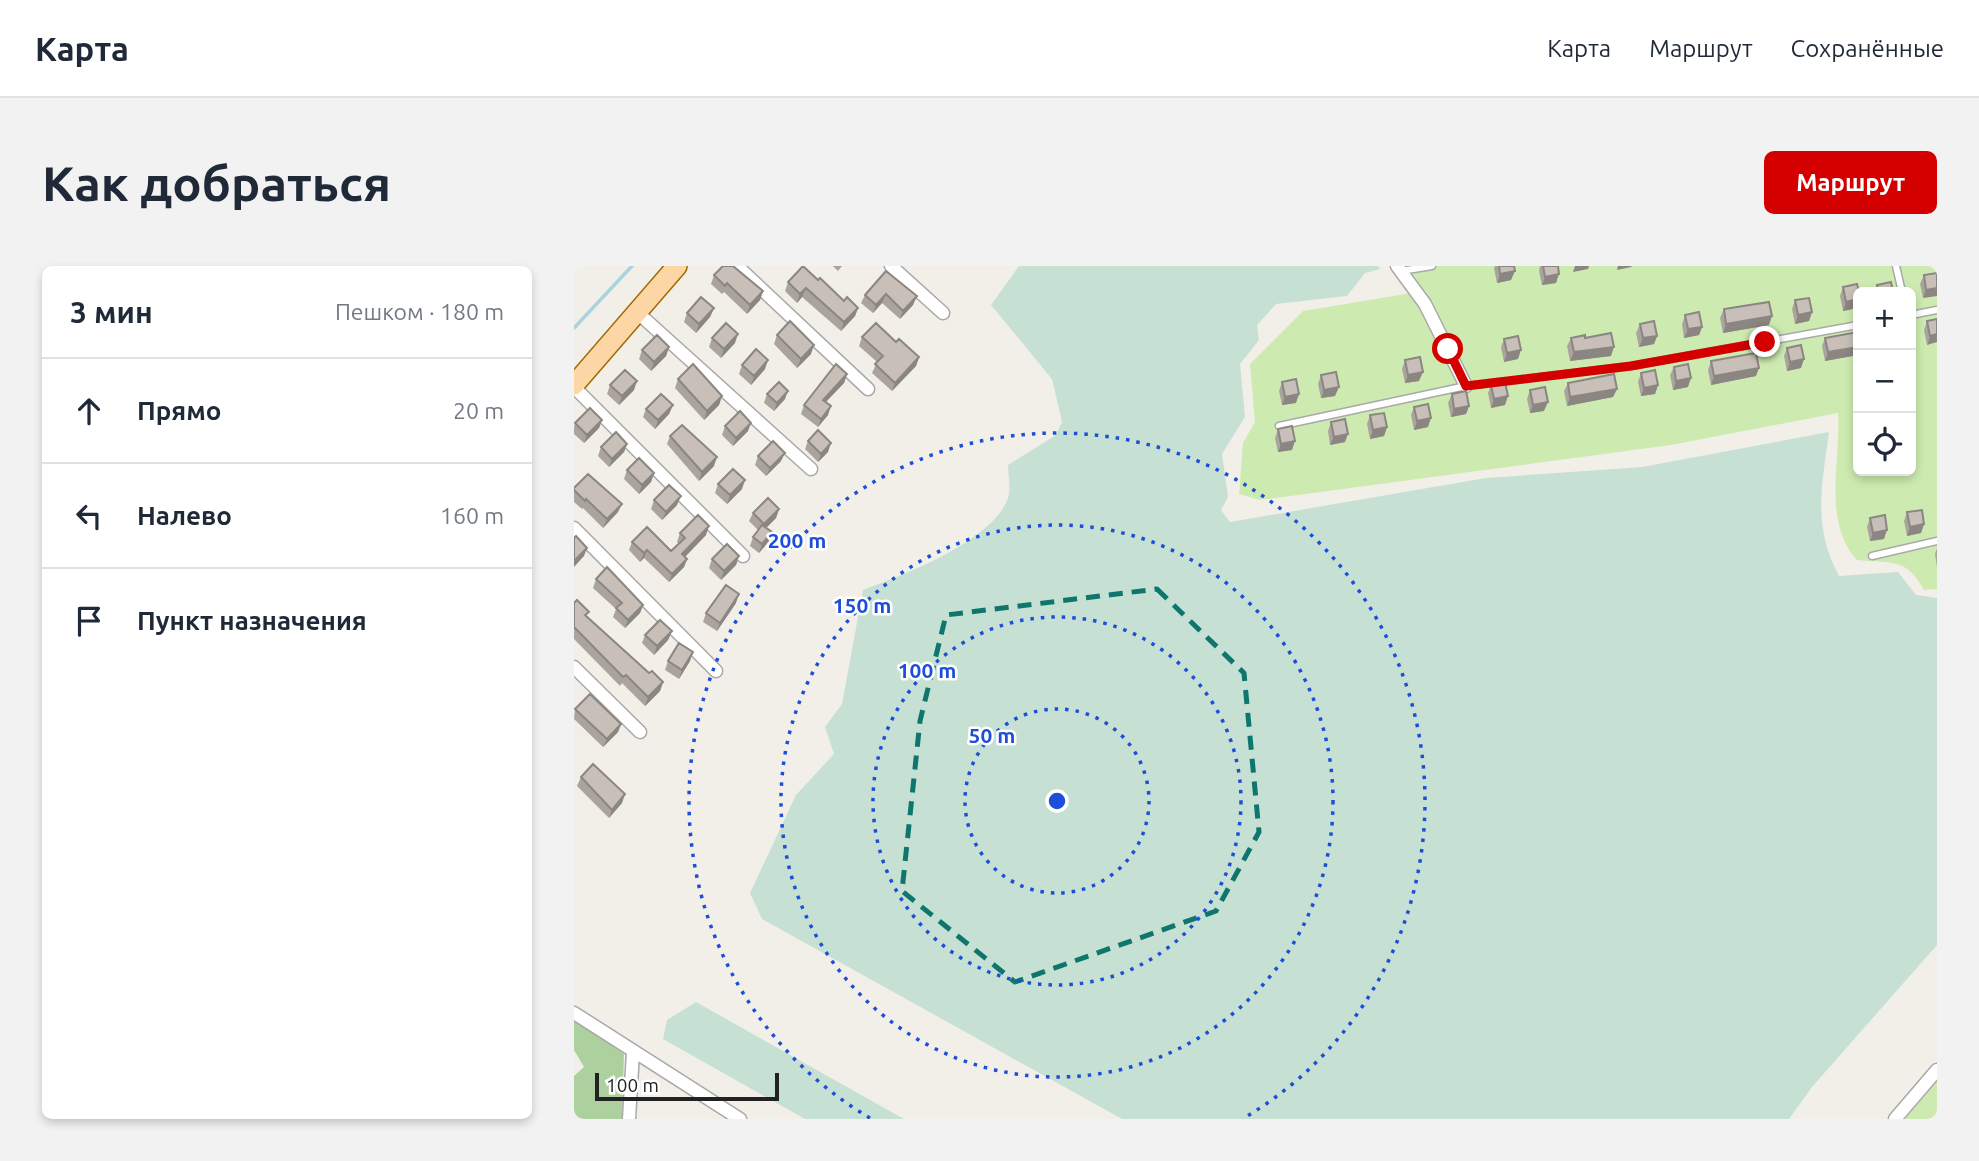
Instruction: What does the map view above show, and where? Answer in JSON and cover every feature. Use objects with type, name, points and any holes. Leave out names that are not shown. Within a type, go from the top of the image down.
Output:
[{"type":"main road","points":[[574,386],[677,266]]},
{"type":"street","points":[[737,266],[868,388]]},
{"type":"street","points":[[891,266],[943,313]]},
{"type":"street","points":[[1399,269],[1424,304],[1466,386]]},
{"type":"street","points":[[638,313],[811,468]]},
{"type":"street","points":[[574,386],[743,556]]},
{"type":"street","points":[[574,528],[716,671]]},
{"type":"street","points":[[574,667],[640,732]]},
{"type":"street","points":[[574,1013],[740,1119]]},
{"type":"street","points":[[629,1119],[633,1052]]},
{"type":"street","points":[[1895,1119],[1937,1070]]},
{"type":"lane","points":[[1399,269],[1432,266]]},
{"type":"lane","points":[[1896,266],[1901,287]]},
{"type":"lane","points":[[1916,314],[1937,310]]},
{"type":"lane","points":[[1279,426],[1466,386],[1631,366],[1853,326]]},
{"type":"lane","points":[[1872,556],[1937,541]]},
{"type":"highlighted area","points":[[1157,589],[1244,673],[1259,832],[1216,911],[1015,982],[902,891],[920,721],[946,615]]},
{"type":"green space","points":[[1019,266],[1378,266],[1380,269],[1365,273],[1347,296],[1276,304],[1257,325],[1259,340],[1240,364],[1245,417],[1222,454],[1228,497],[1221,510],[1230,522],[1486,478],[1642,467],[1829,432],[1822,488],[1822,523],[1825,540],[1839,576],[1898,572],[1916,595],[1937,598],[1937,945],[1812,1087],[1789,1119],[1122,1119],[762,919],[750,893],[796,795],[834,754],[825,727],[842,704],[863,590],[923,566],[985,528],[999,514],[1008,498],[1008,465],[1056,435],[1062,422],[1052,379],[991,305]]},
{"type":"green space","points":[[1407,266],[1937,266],[1937,589],[1924,590],[1910,572],[1896,564],[1857,560],[1846,545],[1836,509],[1838,413],[1671,445],[1260,500],[1239,494],[1243,443],[1255,422],[1250,364],[1303,311],[1423,291]]},
{"type":"green space","points":[[696,1002],[904,1119],[805,1119],[663,1039],[667,1020]]},
{"type":"green space","points":[[574,1019],[624,1054],[622,1119],[574,1119],[574,1076],[584,1067],[574,1050]]},
{"type":"green space","points":[[1937,1080],[1937,1119],[1905,1119]]},
{"type":"building","points":[[723,266],[733,266],[763,291],[750,305],[727,283],[725,286],[714,275]]},
{"type":"building","points":[[803,266],[844,301],[847,297],[858,308],[844,322],[806,288],[800,294],[788,282]]},
{"type":"building","points":[[1499,266],[1514,266],[1515,271],[1500,274]]},
{"type":"building","points":[[1543,266],[1558,266],[1559,274],[1545,277]]},
{"type":"building","points":[[886,271],[917,296],[903,311],[886,294],[876,305],[865,295]]},
{"type":"building","points":[[1937,273],[1937,288],[1926,290],[1924,275]]},
{"type":"building","points":[[1891,282],[1892,287],[1877,287]]},
{"type":"building","points":[[1857,284],[1858,287],[1853,287],[1853,300],[1846,302],[1843,287]]},
{"type":"building","points":[[701,297],[714,308],[699,324],[687,313]]},
{"type":"building","points":[[1809,298],[1812,312],[1798,315],[1795,300]]},
{"type":"building","points":[[1769,302],[1772,316],[1726,324],[1724,309]]},
{"type":"building","points":[[1699,312],[1702,327],[1688,329],[1685,315]]},
{"type":"building","points":[[1937,319],[1937,334],[1930,336],[1927,321]]},
{"type":"building","points":[[790,321],[814,345],[801,359],[777,335]]},
{"type":"building","points":[[1654,321],[1657,336],[1643,338],[1640,324]]},
{"type":"building","points":[[726,323],[738,334],[724,349],[712,338]]},
{"type":"building","points":[[876,323],[896,342],[899,339],[919,357],[895,383],[875,364],[883,356],[862,337]]},
{"type":"building","points":[[1611,333],[1614,347],[1574,352],[1571,338]]},
{"type":"building","points":[[1853,333],[1853,348],[1828,352],[1825,338]]},
{"type":"building","points":[[657,335],[669,347],[654,362],[642,350]]},
{"type":"building","points":[[1518,336],[1521,350],[1507,353],[1504,339]]},
{"type":"building","points":[[1801,345],[1804,359],[1790,362],[1787,348]]},
{"type":"building","points":[[756,349],[768,360],[754,376],[742,365]]},
{"type":"building","points":[[1756,353],[1759,368],[1714,376],[1711,361]]},
{"type":"building","points":[[1420,357],[1423,372],[1408,375],[1405,360]]},
{"type":"building","points":[[693,364],[722,396],[707,411],[678,379]]},
{"type":"building","points":[[836,364],[847,374],[823,400],[831,406],[821,419],[804,405]]},
{"type":"building","points":[[1688,364],[1691,378],[1676,381],[1674,367]]},
{"type":"building","points":[[625,370],[637,381],[622,396],[610,385]]},
{"type":"building","points":[[1655,370],[1658,385],[1644,388],[1641,373]]},
{"type":"building","points":[[1336,372],[1339,387],[1324,390],[1321,375]]},
{"type":"building","points":[[1614,374],[1617,389],[1570,397],[1568,383]]},
{"type":"building","points":[[1296,379],[1299,394],[1285,397],[1282,382]]},
{"type":"building","points":[[779,382],[788,391],[777,403],[767,394]]},
{"type":"building","points":[[1505,382],[1508,396],[1494,399],[1491,385]]},
{"type":"building","points":[[1545,387],[1548,402],[1533,405],[1530,390]]},
{"type":"building","points":[[1466,391],[1469,406],[1454,409],[1452,394]]},
{"type":"building","points":[[661,394],[673,405],[658,420],[646,409]]},
{"type":"building","points":[[1428,404],[1431,418],[1417,421],[1414,407]]},
{"type":"building","points":[[590,408],[602,420],[587,435],[575,423]]},
{"type":"building","points":[[740,411],[751,423],[736,438],[725,426]]},
{"type":"building","points":[[1384,413],[1387,427],[1373,430],[1370,415]]},
{"type":"building","points":[[1345,419],[1348,434],[1334,437],[1331,422]]},
{"type":"building","points":[[682,425],[717,457],[702,472],[670,436]]},
{"type":"building","points":[[1292,426],[1295,441],[1281,444],[1278,429]]},
{"type":"building","points":[[818,430],[831,443],[821,454],[808,441]]},
{"type":"building","points":[[616,432],[627,444],[612,459],[601,447]]},
{"type":"building","points":[[773,441],[785,453],[770,468],[758,456]]},
{"type":"building","points":[[639,458],[654,473],[642,485],[627,470]]},
{"type":"building","points":[[733,469],[745,480],[730,495],[718,484]]},
{"type":"building","points":[[588,474],[622,504],[607,519],[574,490]]},
{"type":"building","points":[[669,485],[681,496],[666,512],[654,500]]},
{"type":"building","points":[[768,498],[779,509],[764,524],[753,513]]},
{"type":"building","points":[[1922,510],[1924,524],[1910,527],[1907,512]]},
{"type":"building","points":[[698,515],[709,526],[682,554],[687,559],[672,574],[647,550],[644,553],[632,542],[647,527],[671,551],[685,538],[680,533]]},
{"type":"building","points":[[1885,515],[1887,530],[1873,533],[1870,518]]},
{"type":"building","points":[[762,525],[772,532],[762,544],[753,537]]},
{"type":"building","points":[[576,536],[587,548],[574,561],[574,538]]},
{"type":"building","points":[[727,544],[739,556],[724,571],[712,559]]},
{"type":"building","points":[[607,567],[643,605],[628,620],[616,608],[622,603],[596,579]]},
{"type":"building","points":[[726,585],[739,594],[720,623],[706,613]]},
{"type":"building","points":[[577,600],[589,612],[585,615],[649,673],[652,671],[663,682],[648,697],[626,675],[623,677],[574,627],[574,603]]},
{"type":"building","points":[[660,620],[672,631],[657,646],[645,635]]},
{"type":"building","points":[[679,643],[693,652],[682,670],[668,661]]},
{"type":"building","points":[[590,694],[621,724],[607,739],[575,709]]},
{"type":"building","points":[[593,764],[625,794],[612,810],[581,777]]},
{"type":"waterway","points":[[574,328],[632,266]]},
{"type":"route","points":[[1448,349],[1466,386],[1631,366],[1765,342]]}]
